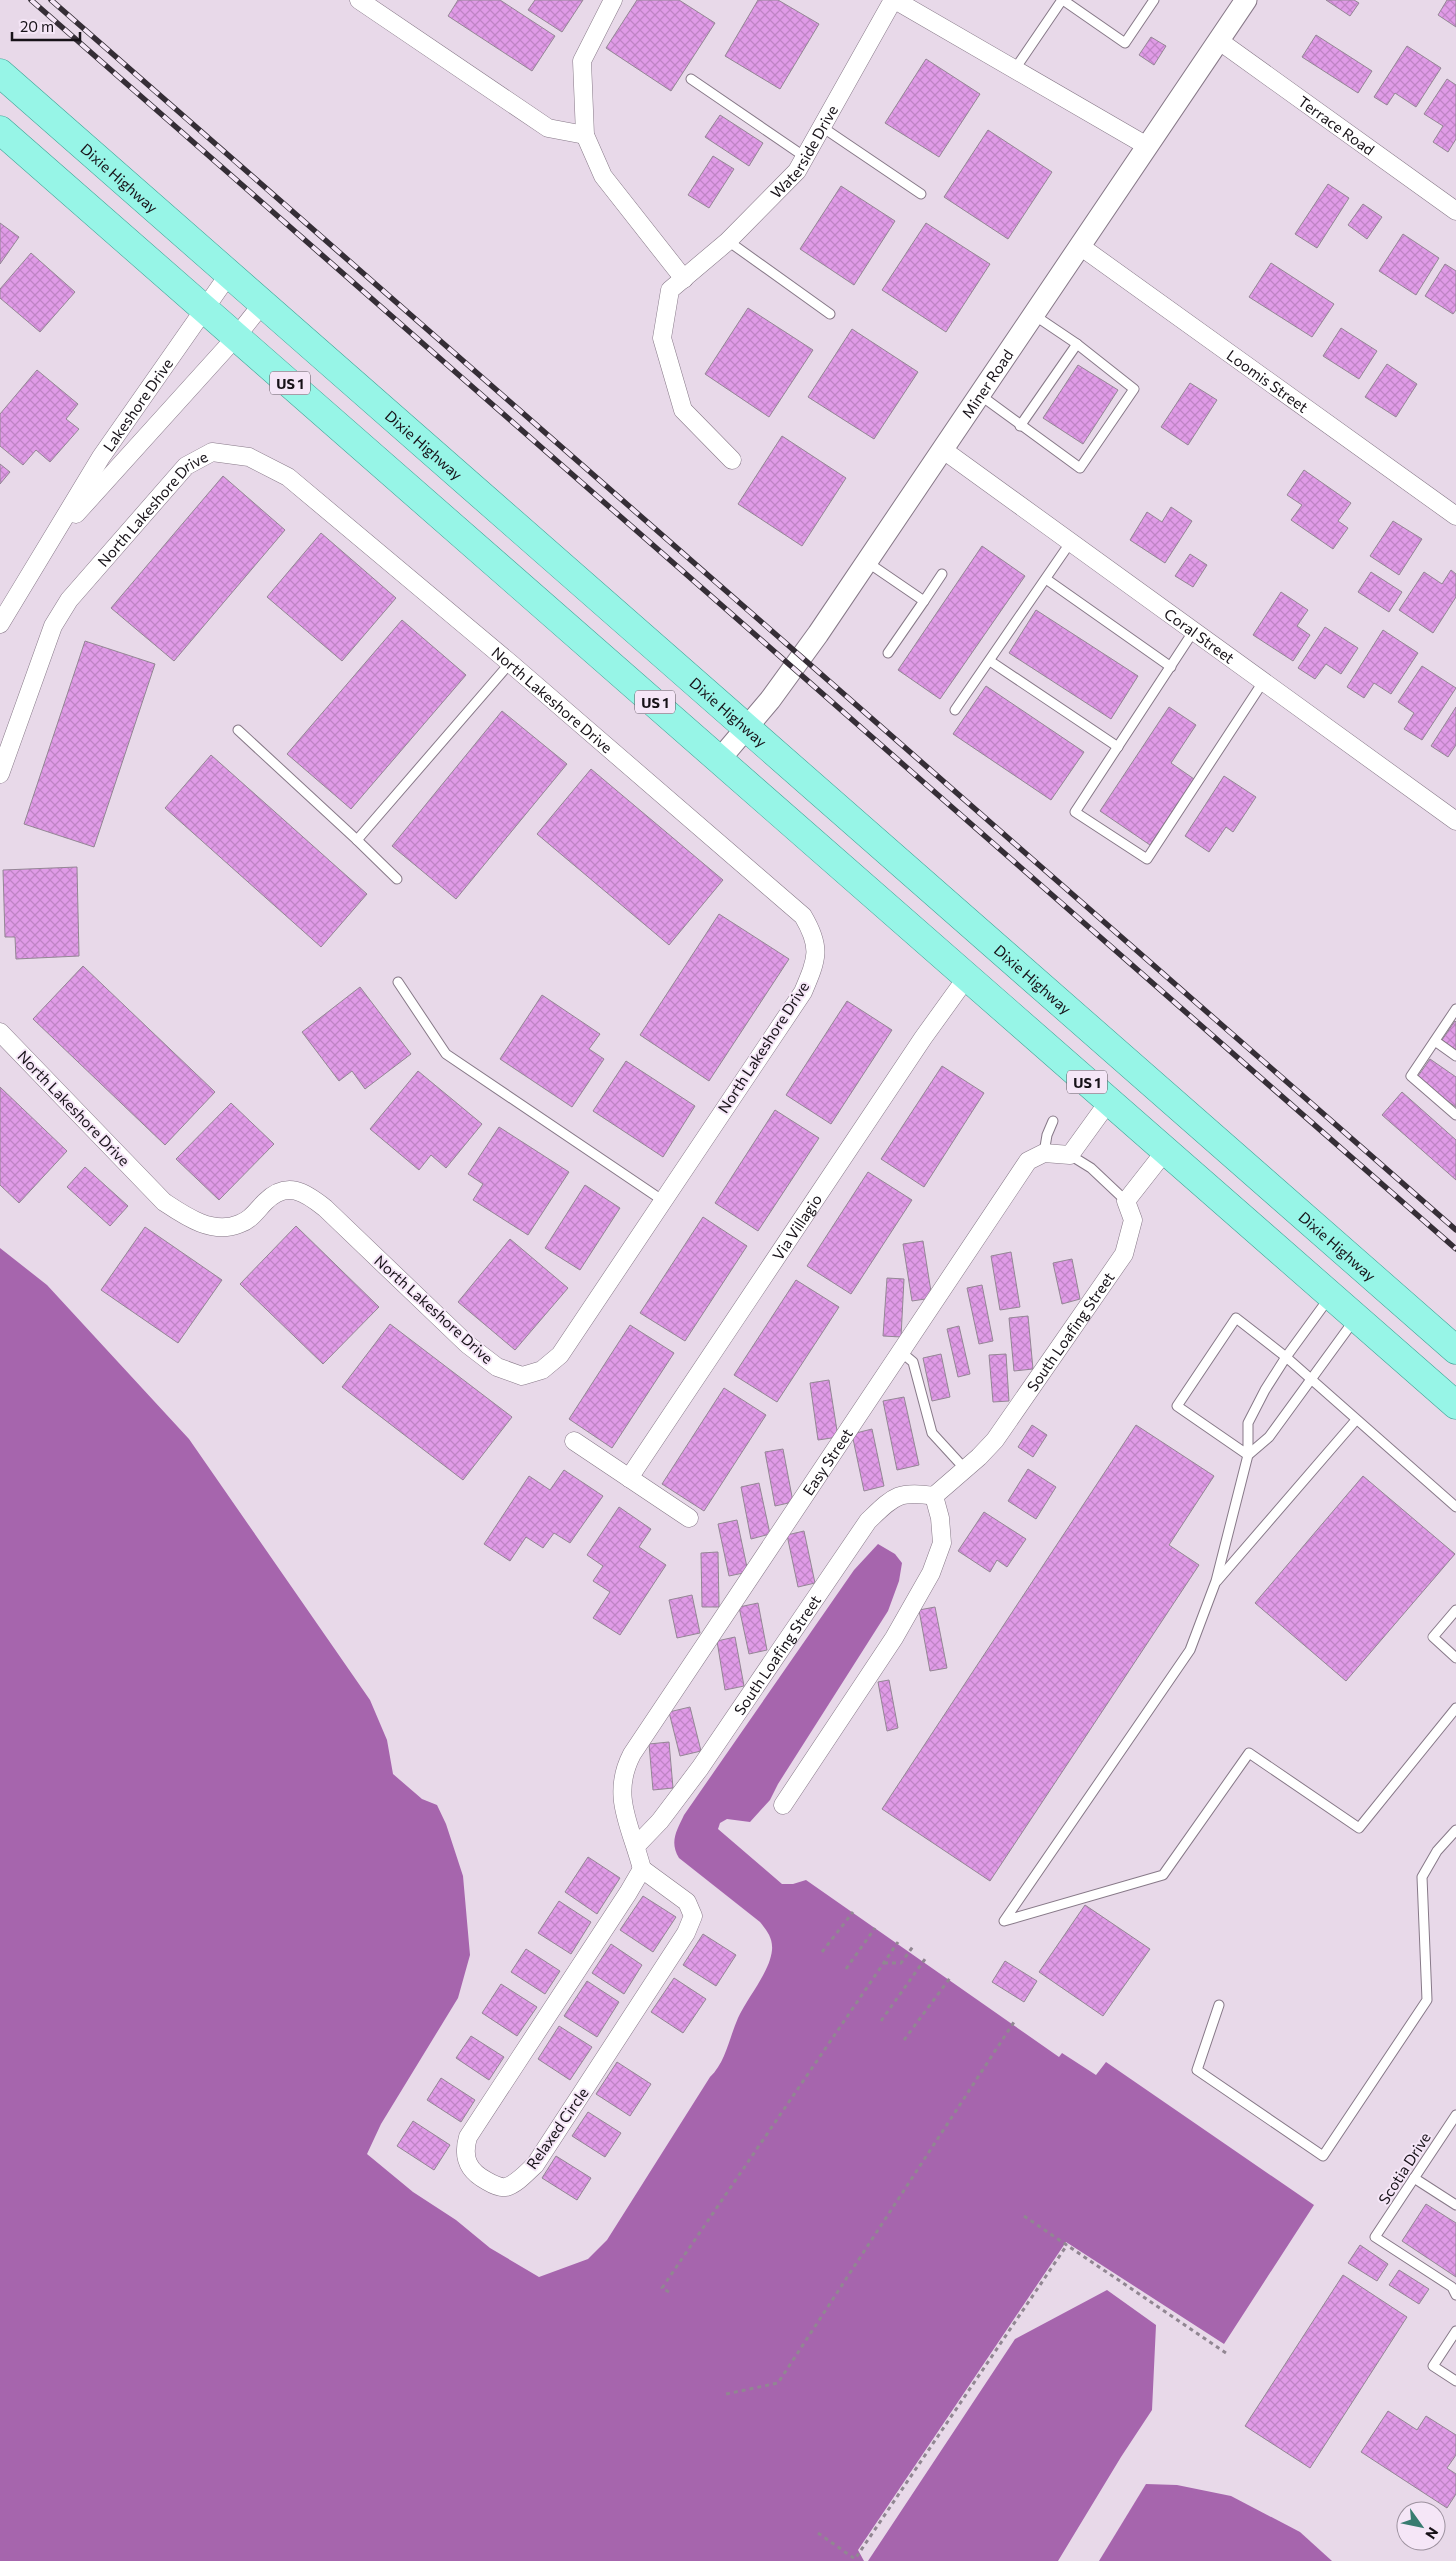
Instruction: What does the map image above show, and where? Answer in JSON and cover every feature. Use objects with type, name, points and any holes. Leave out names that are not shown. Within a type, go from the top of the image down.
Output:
[{"type":"main road","name":"Dixie Highway","points":[[0,73],[747,726],[1456,1350]]},
{"type":"main road","name":"US 1","points":[[0,130],[1456,1405]]},
{"type":"main road","points":[[1331,1295],[1404,1305]]},
{"type":"street","points":[[358,0],[548,128],[585,135]]},
{"type":"street","points":[[613,0],[582,61],[585,135],[603,176],[684,279]]},
{"type":"street","name":"Waterside Drive","points":[[732,460],[683,410],[662,338],[670,290],[728,240],[797,171],[894,0],[1147,146]]},
{"type":"street","name":"Miner Road","points":[[720,759],[801,658],[1246,0]]},
{"type":"street","name":"Terrace Road","points":[[1218,40],[1456,211]]},
{"type":"street","name":"Loomis Street","points":[[1080,246],[1456,516]]},
{"type":"street","name":"Lakeshore Drive","points":[[0,624],[101,456],[206,310],[229,274]]},
{"type":"street","name":"Lakeshore Drive","points":[[52,540],[236,337],[264,303]]},
{"type":"street","name":"Coral Street","points":[[942,449],[1456,821]]},
{"type":"street","name":"North Lakeshore Drive","points":[[0,774],[4,745],[53,626],[69,600],[186,466],[212,452],[249,457],[288,477],[510,663],[803,916],[815,936],[815,964],[803,992],[560,1355],[542,1370],[522,1376],[497,1367],[467,1344],[306,1192],[290,1190],[278,1192],[266,1201],[251,1218],[238,1225],[210,1226],[164,1202],[0,1032]]},
{"type":"street","name":"Via Villagio","points":[[629,1478],[923,1038],[967,977]]},
{"type":"street","points":[[1044,1153],[1070,1155],[1109,1101]]},
{"type":"street","points":[[1126,1201],[1166,1150]]},
{"type":"street","name":"Easy Street","points":[[642,1869],[621,1800],[621,1784],[625,1768],[632,1754],[1028,1162],[1044,1153]]},
{"type":"street","name":"South Loafing Street","points":[[636,1846],[660,1821],[700,1768],[868,1521],[894,1497],[915,1492],[934,1496],[995,1440],[1124,1254],[1132,1220],[1126,1201]]},
{"type":"street","points":[[574,1441],[689,1518]]},
{"type":"street","points":[[783,1805],[878,1663],[931,1573],[942,1543],[940,1518],[934,1496]]},
{"type":"street","name":"Relaxed Circle","points":[[642,1869],[687,1902],[693,1916],[686,1933],[534,2165],[520,2178],[506,2187],[494,2185],[477,2176],[468,2165],[464,2150],[468,2137],[642,1869]]},
{"type":"lane","points":[[1015,69],[1062,0],[1125,42],[1154,0]]},
{"type":"lane","points":[[691,79],[805,157]]},
{"type":"lane","points":[[822,127],[921,194]]},
{"type":"lane","points":[[728,240],[830,314]]},
{"type":"lane","points":[[979,395],[1080,468],[1134,390],[1077,344],[1034,315]]},
{"type":"lane","points":[[1020,426],[1077,344]]},
{"type":"lane","points":[[955,710],[1070,543]]},
{"type":"lane","points":[[867,562],[924,601]]},
{"type":"lane","points":[[888,653],[942,574]]},
{"type":"lane","points":[[1046,578],[1170,667]]},
{"type":"lane","points":[[1193,632],[1076,812],[1147,859],[1263,682]]},
{"type":"lane","points":[[990,661],[1118,747]]},
{"type":"lane","points":[[357,840],[510,663]]},
{"type":"lane","points":[[238,730],[397,879]]},
{"type":"lane","points":[[398,982],[446,1054],[662,1200]]},
{"type":"lane","points":[[1456,1010],[1411,1076],[1456,1116]]},
{"type":"lane","points":[[1435,1041],[1456,1056]]},
{"type":"lane","points":[[1044,1153],[1047,1135],[1053,1121]]},
{"type":"lane","points":[[1070,1155],[1091,1168],[1126,1201]]},
{"type":"lane","points":[[1331,1295],[1286,1357],[1248,1423],[1248,1455],[1216,1581],[1190,1650],[1004,1921],[1163,1875],[1249,1753],[1359,1828],[1456,1708]]},
{"type":"lane","points":[[1248,1455],[1269,1437],[1309,1379],[1356,1317]]},
{"type":"lane","points":[[1248,1455],[1177,1406],[1236,1318],[1286,1357],[1456,1507]]},
{"type":"lane","points":[[901,1352],[913,1362],[932,1433],[965,1469]]},
{"type":"lane","points":[[1216,1581],[1356,1420]]},
{"type":"lane","points":[[1456,1610],[1433,1636],[1456,1658]]},
{"type":"lane","points":[[1218,2005],[1197,2070],[1323,2156],[1427,2000],[1422,1876],[1438,1851],[1456,1830]]},
{"type":"lane","name":"Scotia Drive","points":[[1456,2115],[1375,2237],[1452,2287],[1456,2295]]},
{"type":"lane","points":[[1414,2178],[1456,2205]]},
{"type":"lane","points":[[1456,2331],[1433,2366],[1456,2381]]},
{"type":"path","points":[[822,1952],[853,1912]]},
{"type":"path","points":[[846,1969],[875,1928]]},
{"type":"path","points":[[669,2292],[662,2288],[898,1942]]},
{"type":"path","points":[[884,1963],[901,1963],[914,1945]]},
{"type":"path","points":[[881,2022],[924,1959]]},
{"type":"path","points":[[904,2040],[950,1978]]},
{"type":"path","points":[[726,2394],[778,2383],[1014,2022]]},
{"type":"path","points":[[1024,2216],[1226,2353]]},
{"type":"path","points":[[818,2534],[855,2559],[1067,2245]]},
{"type":"shaded area","points":[[0,1248],[47,1285],[189,1439],[370,1700],[387,1740],[393,1774],[422,1799],[437,1805],[446,1824],[463,1876],[470,1955],[458,1998],[381,2124],[367,2154],[413,2192],[456,2220],[490,2248],[539,2277],[588,2259],[607,2240],[720,2064],[738,2018],[763,1976],[772,1950],[770,1938],[760,1922],[679,1858],[675,1847],[675,1836],[684,1815],[854,1570],[878,1544],[895,1554],[902,1563],[899,1581],[888,1611],[778,1784],[770,1800],[750,1822],[727,1819],[720,1823],[718,1829],[782,1884],[793,1884],[806,1880],[1059,2057],[1062,2053],[1096,2075],[1106,2062],[1314,2205],[1224,2344],[1066,2242],[858,2550],[864,2561],[0,2561]]},
{"type":"shaded area","points":[[1107,2290],[1156,2325],[1152,2410],[1058,2561],[868,2561],[1015,2339]]},
{"type":"shaded area","points":[[1146,2484],[1177,2485],[1231,2496],[1300,2532],[1332,2561],[1099,2561]]},
{"type":"building","points":[[458,0],[500,0],[555,36],[532,71],[448,16]]},
{"type":"building","points":[[535,0],[583,0],[562,32],[528,10]]},
{"type":"building","points":[[637,0],[679,0],[715,23],[671,91],[606,48]]},
{"type":"building","points":[[758,0],[778,0],[819,24],[780,89],[725,56]]},
{"type":"building","points":[[1326,0],[1354,0],[1359,3],[1350,16]]},
{"type":"building","points":[[1447,0],[1456,0],[1456,27],[1438,15]]},
{"type":"building","points":[[1316,35],[1372,71],[1358,93],[1302,57]]},
{"type":"building","points":[[1151,37],[1166,46],[1154,65],[1139,55]]},
{"type":"building","points":[[1407,46],[1441,68],[1416,107],[1395,93],[1387,105],[1374,97]]},
{"type":"building","points":[[926,59],[980,94],[939,157],[885,123]]},
{"type":"building","points":[[1447,79],[1456,85],[1456,139],[1448,152],[1433,142],[1443,126],[1424,114]]},
{"type":"building","points":[[720,115],[763,143],[749,166],[705,137]]},
{"type":"building","points":[[988,130],[1052,172],[1008,239],[944,197]]},
{"type":"building","points":[[713,156],[734,169],[709,208],[688,195]]},
{"type":"building","points":[[1328,184],[1349,198],[1317,248],[1295,234]]},
{"type":"building","points":[[841,186],[895,221],[854,285],[800,249]]},
{"type":"building","points":[[1363,204],[1382,217],[1367,239],[1348,225]]},
{"type":"building","points":[[0,223],[19,237],[0,264]]},
{"type":"building","points":[[926,223],[990,264],[946,332],[882,290]]},
{"type":"building","points":[[1403,234],[1439,258],[1416,295],[1379,271]]},
{"type":"building","points":[[31,253],[75,292],[40,332],[0,298],[0,289]]},
{"type":"building","points":[[1271,263],[1334,304],[1312,337],[1249,297]]},
{"type":"building","points":[[1445,264],[1456,271],[1456,310],[1453,314],[1425,296]]},
{"type":"building","points":[[748,308],[813,350],[769,417],[705,374]]},
{"type":"building","points":[[1341,328],[1377,351],[1359,379],[1323,356]]},
{"type":"building","points":[[852,329],[918,372],[874,439],[808,397]]},
{"type":"building","points":[[1387,364],[1417,384],[1396,417],[1365,397]]},
{"type":"building","points":[[1078,365],[1118,390],[1083,444],[1043,418]]},
{"type":"building","points":[[37,370],[78,404],[66,419],[79,429],[50,462],[36,450],[23,465],[0,446],[0,414]]},
{"type":"building","points":[[1190,383],[1217,400],[1188,445],[1161,427]]},
{"type":"building","points":[[782,436],[846,478],[802,546],[738,504]]},
{"type":"building","points":[[0,464],[10,472],[0,484]]},
{"type":"building","points":[[1304,470],[1351,503],[1338,521],[1348,528],[1333,549],[1291,520],[1302,505],[1287,495]]},
{"type":"building","points":[[223,476],[285,530],[174,661],[111,608]]},
{"type":"building","points":[[1171,507],[1192,521],[1165,563],[1130,540],[1147,512],[1162,522]]},
{"type":"building","points":[[1393,521],[1422,539],[1399,575],[1370,556]]},
{"type":"building","points":[[321,533],[396,598],[342,661],[267,597]]},
{"type":"building","points":[[982,546],[1025,576],[940,699],[898,670]]},
{"type":"building","points":[[1190,554],[1207,565],[1193,587],[1175,576]]},
{"type":"building","points":[[1451,570],[1456,574],[1456,597],[1433,633],[1399,610],[1424,572],[1442,584]]},
{"type":"building","points":[[1371,572],[1402,592],[1389,612],[1358,592]]},
{"type":"building","points":[[1281,592],[1308,610],[1297,626],[1310,635],[1293,661],[1253,635]]},
{"type":"building","points":[[1036,610],[1138,676],[1111,719],[1009,653]]},
{"type":"building","points":[[402,620],[466,675],[351,809],[287,754]]},
{"type":"building","points":[[1325,627],[1358,648],[1341,674],[1326,664],[1315,679],[1298,668]]},
{"type":"building","points":[[1383,630],[1418,653],[1391,694],[1374,683],[1364,698],[1347,687]]},
{"type":"building","points":[[85,641],[155,664],[94,847],[24,824]]},
{"type":"building","points":[[1422,666],[1456,688],[1422,740],[1404,729],[1414,713],[1398,702]]},
{"type":"building","points":[[986,686],[1084,752],[1051,800],[953,734]]},
{"type":"building","points":[[1169,707],[1196,725],[1171,763],[1194,779],[1150,845],[1100,811]]},
{"type":"building","points":[[1456,707],[1456,745],[1448,757],[1431,746]]},
{"type":"building","points":[[502,711],[567,764],[456,899],[392,846]]},
{"type":"building","points":[[211,755],[367,894],[321,947],[165,808]]},
{"type":"building","points":[[591,769],[723,880],[669,945],[537,834]]},
{"type":"building","points":[[1224,776],[1256,797],[1233,832],[1226,827],[1209,852],[1185,836]]},
{"type":"building","points":[[77,867],[79,956],[16,959],[15,937],[5,937],[3,870]]},
{"type":"building","points":[[719,914],[789,959],[709,1081],[640,1035]]},
{"type":"building","points":[[83,966],[215,1092],[165,1145],[33,1019]]},
{"type":"building","points":[[360,987],[411,1054],[365,1089],[352,1071],[339,1081],[302,1032]]},
{"type":"building","points":[[542,995],[600,1034],[589,1049],[604,1059],[572,1107],[500,1059]]},
{"type":"building","points":[[847,1001],[892,1030],[831,1124],[786,1095]]},
{"type":"building","points":[[1456,1022],[1456,1050],[1442,1040]]},
{"type":"building","points":[[1430,1059],[1456,1077],[1456,1107],[1416,1079]]},
{"type":"building","points":[[626,1061],[695,1106],[663,1157],[593,1111]]},
{"type":"building","points":[[942,1066],[984,1093],[924,1187],[881,1159]]},
{"type":"building","points":[[418,1071],[482,1124],[446,1168],[431,1155],[419,1170],[370,1129]]},
{"type":"building","points":[[0,1087],[67,1151],[19,1203],[0,1185]]},
{"type":"building","points":[[1402,1092],[1456,1140],[1456,1180],[1382,1115]]},
{"type":"building","points":[[231,1103],[274,1144],[219,1200],[176,1159]]},
{"type":"building","points":[[775,1110],[819,1138],[758,1231],[715,1203]]},
{"type":"building","points":[[499,1127],[569,1172],[528,1235],[473,1200],[483,1184],[468,1174]]},
{"type":"building","points":[[85,1167],[128,1206],[110,1226],[67,1187]]},
{"type":"building","points":[[868,1172],[912,1200],[851,1294],[807,1266]]},
{"type":"building","points":[[585,1185],[620,1208],[580,1270],[545,1248]]},
{"type":"building","points":[[703,1217],[747,1246],[685,1341],[640,1313]]},
{"type":"building","points":[[296,1226],[379,1307],[323,1364],[240,1284]]},
{"type":"building","points":[[145,1227],[222,1280],[178,1343],[101,1290]]},
{"type":"building","points":[[510,1239],[568,1288],[515,1350],[458,1302]]},
{"type":"building","points":[[923,1241],[932,1298],[912,1301],[903,1244]]},
{"type":"building","points":[[1011,1252],[1020,1307],[1000,1310],[991,1256]]},
{"type":"building","points":[[1072,1259],[1080,1299],[1062,1304],[1053,1263]]},
{"type":"building","points":[[887,1278],[904,1279],[901,1337],[883,1336]]},
{"type":"building","points":[[796,1280],[839,1307],[777,1402],[734,1375]]},
{"type":"building","points":[[982,1285],[993,1341],[979,1344],[967,1288]]},
{"type":"building","points":[[1028,1316],[1033,1369],[1014,1371],[1009,1318]]},
{"type":"building","points":[[390,1324],[512,1417],[463,1480],[342,1387]]},
{"type":"building","points":[[630,1325],[674,1353],[612,1448],[569,1419]]},
{"type":"building","points":[[959,1326],[970,1374],[958,1377],[947,1329]]},
{"type":"building","points":[[941,1354],[950,1397],[932,1401],[923,1358]]},
{"type":"building","points":[[1006,1354],[1009,1401],[993,1402],[989,1355]]},
{"type":"building","points":[[829,1380],[838,1437],[818,1440],[810,1383]]},
{"type":"building","points":[[724,1388],[766,1415],[704,1511],[662,1484]]},
{"type":"building","points":[[904,1397],[919,1465],[897,1470],[883,1401]]},
{"type":"building","points":[[1032,1425],[1047,1435],[1033,1457],[1018,1447]]},
{"type":"building","points":[[1136,1425],[1214,1476],[1169,1545],[1199,1565],[990,1881],[882,1809]]},
{"type":"building","points":[[872,1429],[884,1486],[864,1491],[852,1434]]},
{"type":"building","points":[[783,1449],[793,1502],[775,1506],[765,1452]]},
{"type":"building","points":[[1028,1469],[1056,1487],[1036,1519],[1008,1501]]},
{"type":"building","points":[[564,1470],[603,1496],[570,1543],[554,1533],[543,1548],[526,1537],[510,1561],[484,1544],[529,1476],[550,1490]]},
{"type":"building","points":[[1363,1476],[1455,1554],[1346,1681],[1255,1603]]},
{"type":"building","points":[[759,1483],[770,1534],[751,1539],[741,1487]]},
{"type":"building","points":[[619,1507],[651,1529],[639,1547],[666,1565],[620,1635],[593,1618],[610,1592],[593,1581],[603,1566],[587,1555]]},
{"type":"building","points":[[984,1512],[1026,1539],[1007,1567],[997,1560],[990,1572],[958,1551]]},
{"type":"building","points":[[737,1520],[748,1572],[729,1576],[718,1524]]},
{"type":"building","points":[[804,1531],[815,1583],[798,1587],[787,1535]]},
{"type":"building","points":[[718,1552],[719,1607],[702,1607],[701,1553]]},
{"type":"building","points":[[692,1595],[700,1633],[677,1638],[669,1600]]},
{"type":"building","points":[[758,1603],[767,1650],[749,1654],[739,1607]]},
{"type":"building","points":[[935,1607],[947,1668],[930,1671],[919,1610]]},
{"type":"building","points":[[735,1637],[744,1686],[725,1690],[717,1641]]},
{"type":"building","points":[[889,1680],[898,1728],[887,1731],[878,1682]]},
{"type":"building","points":[[690,1707],[701,1751],[680,1756],[669,1712]]},
{"type":"building","points":[[669,1742],[673,1788],[653,1790],[649,1744]]},
{"type":"building","points":[[588,1857],[620,1878],[597,1914],[565,1892]]},
{"type":"building","points":[[643,1896],[676,1917],[653,1952],[620,1930]]},
{"type":"building","points":[[559,1901],[591,1922],[571,1954],[538,1933]]},
{"type":"building","points":[[1085,1905],[1150,1949],[1103,2016],[1039,1972]]},
{"type":"building","points":[[703,1934],[736,1955],[716,1986],[683,1965]]},
{"type":"building","points":[[611,1944],[642,1965],[624,1994],[592,1973]]},
{"type":"building","points":[[526,1949],[560,1971],[545,1994],[511,1972]]},
{"type":"building","points":[[1005,1961],[1037,1981],[1024,2002],[992,1982]]},
{"type":"building","points":[[674,1978],[706,1999],[683,2033],[651,2012]]},
{"type":"building","points":[[587,1981],[619,2002],[597,2037],[564,2016]]},
{"type":"building","points":[[501,1984],[537,2007],[517,2036],[482,2013]]},
{"type":"building","points":[[559,2026],[592,2047],[570,2080],[538,2059]]},
{"type":"building","points":[[471,2036],[504,2057],[489,2080],[456,2058]]},
{"type":"building","points":[[617,2062],[651,2084],[630,2116],[596,2094]]},
{"type":"building","points":[[441,2078],[475,2100],[461,2122],[427,2100]]},
{"type":"building","points":[[588,2112],[621,2133],[605,2157],[572,2136]]},
{"type":"building","points":[[413,2121],[450,2145],[434,2170],[397,2146]]},
{"type":"building","points":[[556,2156],[591,2178],[577,2200],[542,2178]]},
{"type":"building","points":[[1426,2204],[1456,2223],[1456,2277],[1402,2241]]},
{"type":"building","points":[[1360,2245],[1388,2264],[1377,2281],[1348,2263]]},
{"type":"building","points":[[1399,2270],[1429,2289],[1419,2304],[1389,2285]]},
{"type":"building","points":[[1343,2275],[1407,2317],[1310,2468],[1245,2426]]},
{"type":"building","points":[[1388,2411],[1417,2430],[1426,2416],[1456,2435],[1456,2455],[1447,2468],[1456,2474],[1456,2494],[1447,2508],[1446,2501],[1436,2501],[1361,2452]]},
{"type":"railway","points":[[31,0],[1456,1249]]},
{"type":"railway","points":[[51,0],[1456,1230]]}]
